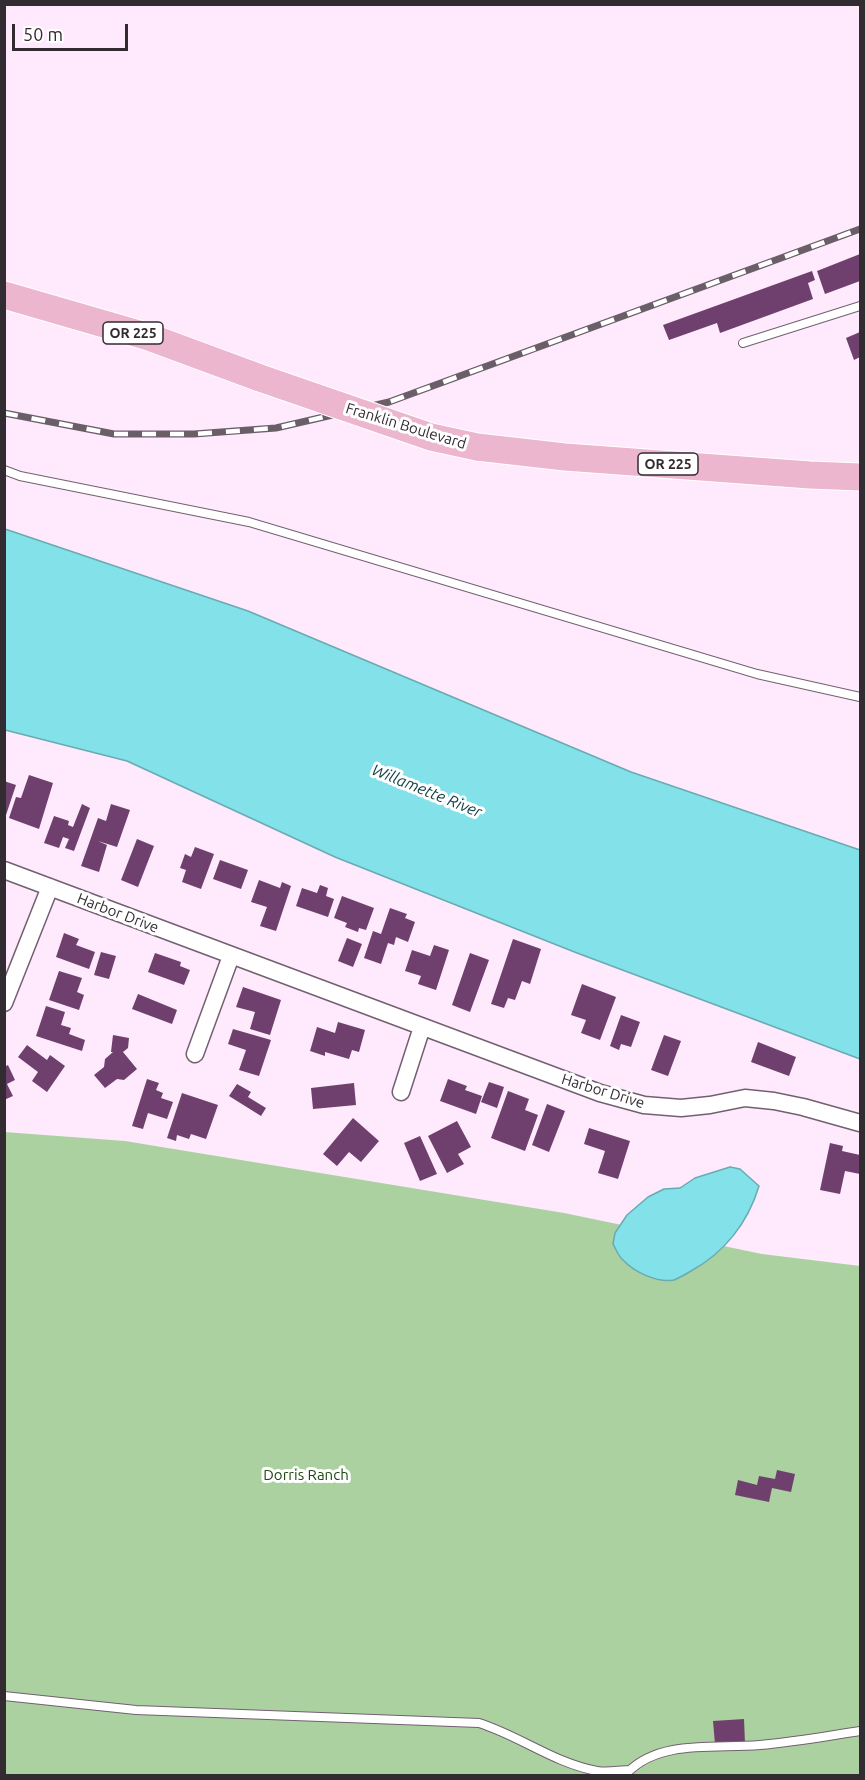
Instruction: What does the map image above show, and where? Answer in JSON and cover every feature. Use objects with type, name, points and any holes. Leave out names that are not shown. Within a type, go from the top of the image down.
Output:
[{"type":"main road","name":"Franklin Boulevard","points":[[4,295],[149,337],[431,437],[477,447],[565,457],[810,476],[861,477]]},
{"type":"street","name":"Harbor Drive","points":[[4,870],[600,1093],[644,1106],[681,1108],[745,1098],[803,1107],[861,1124]]},
{"type":"street","points":[[4,1003],[50,887]]},
{"type":"street","points":[[195,1054],[231,956]]},
{"type":"street","points":[[400,1092],[422,1027]]},
{"type":"lane","points":[[743,343],[861,306]]},
{"type":"lane","points":[[4,470],[20,476],[249,522],[757,674],[861,697]]},
{"type":"lane","points":[[4,1696],[136,1710],[479,1723],[502,1730],[565,1762],[600,1772],[628,1773],[652,1756],[674,1749],[762,1745],[861,1731]]},
{"type":"lane","points":[[4,1704],[23,1698]]},
{"type":"green space","name":"Dorris Ranch","points":[[4,1132],[125,1141],[564,1213],[762,1254],[860,1266],[860,1775],[5,1775]]},
{"type":"water","name":"Willamette River","points":[[5,529],[248,611],[631,772],[860,850],[860,1059],[577,953],[335,857],[127,761],[5,730]]},
{"type":"water","points":[[730,1167],[740,1169],[759,1186],[741,1224],[733,1236],[714,1255],[703,1264],[674,1280],[653,1278],[639,1272],[621,1258],[613,1244],[615,1233],[627,1215],[648,1197],[664,1189],[680,1188],[695,1178]]},
{"type":"building","points":[[860,254],[860,281],[825,294],[817,271]]},
{"type":"building","points":[[812,271],[815,280],[808,283],[813,299],[720,333],[717,323],[669,340],[663,325]]},
{"type":"building","points":[[860,332],[860,357],[854,360],[846,338]]},
{"type":"building","points":[[29,775],[53,783],[39,829],[9,818],[16,797],[21,798]]},
{"type":"building","points":[[4,781],[16,785],[5,818],[4,818]]},
{"type":"building","points":[[82,804],[90,808],[74,851],[65,848],[69,839],[63,837],[59,848],[44,843],[54,816],[69,821],[68,825],[73,827]]},
{"type":"building","points":[[111,804],[130,810],[117,847],[98,841],[107,845],[99,872],[81,866],[98,818],[106,821]]},
{"type":"building","points":[[137,839],[154,846],[138,887],[121,880]]},
{"type":"building","points":[[195,847],[214,854],[201,889],[182,882],[186,870],[180,868],[185,854],[191,857]]},
{"type":"building","points":[[220,860],[248,870],[241,889],[213,879]]},
{"type":"building","points":[[259,880],[280,888],[282,882],[291,886],[276,931],[260,926],[267,907],[251,902]]},
{"type":"building","points":[[320,885],[328,888],[326,896],[334,899],[328,917],[296,906],[302,888],[317,893]]},
{"type":"building","points":[[342,896],[374,908],[366,930],[359,928],[358,932],[345,927],[347,923],[334,918]]},
{"type":"building","points":[[390,908],[407,914],[405,918],[415,922],[408,942],[396,937],[394,945],[388,943],[381,964],[364,958],[373,931],[381,934]]},
{"type":"building","points":[[64,933],[79,939],[76,945],[95,952],[89,969],[56,957]]},
{"type":"building","points":[[347,938],[362,944],[353,967],[338,961]]},
{"type":"building","points":[[513,939],[541,949],[530,984],[522,981],[515,1000],[508,998],[504,1008],[491,1004]]},
{"type":"building","points":[[434,945],[449,950],[436,990],[418,984],[421,976],[405,971],[412,950],[430,956]]},
{"type":"building","points":[[101,952],[116,956],[109,979],[94,975]]},
{"type":"building","points":[[155,953],[181,962],[180,966],[190,970],[184,985],[148,972]]},
{"type":"building","points":[[470,953],[489,960],[470,1012],[452,1005]]},
{"type":"building","points":[[59,971],[82,978],[77,992],[84,995],[79,1010],[49,1000]]},
{"type":"building","points":[[582,984],[616,997],[600,1040],[581,1033],[586,1020],[571,1015]]},
{"type":"building","points":[[243,987],[281,1000],[270,1035],[250,1029],[255,1012],[236,1007]]},
{"type":"building","points":[[138,994],[177,1010],[172,1024],[132,1009]]},
{"type":"building","points":[[46,1006],[65,1012],[61,1025],[71,1028],[69,1034],[85,1040],[82,1051],[36,1036]]},
{"type":"building","points":[[621,1015],[640,1022],[631,1047],[621,1044],[619,1050],[610,1046]]},
{"type":"building","points":[[338,1022],[365,1030],[359,1052],[352,1050],[349,1059],[325,1052],[325,1056],[310,1051],[317,1027],[335,1033]]},
{"type":"building","points":[[233,1029],[271,1040],[259,1076],[239,1070],[246,1050],[228,1044]]},
{"type":"building","points":[[113,1035],[129,1038],[128,1048],[123,1052],[137,1069],[124,1080],[117,1079],[105,1088],[94,1075],[104,1067],[105,1059],[113,1052],[111,1052]]},
{"type":"building","points":[[664,1035],[681,1041],[668,1076],[651,1070]]},
{"type":"building","points":[[758,1042],[796,1057],[789,1076],[751,1062]]},
{"type":"building","points":[[27,1045],[47,1060],[50,1055],[65,1066],[47,1092],[32,1081],[38,1072],[18,1057]]},
{"type":"building","points":[[8,1065],[15,1080],[7,1084],[13,1096],[4,1100],[4,1067]]},
{"type":"building","points":[[147,1079],[159,1083],[156,1090],[163,1093],[161,1098],[173,1102],[167,1119],[148,1113],[143,1129],[132,1126]]},
{"type":"building","points":[[448,1079],[467,1086],[465,1090],[482,1096],[476,1114],[440,1101]]},
{"type":"building","points":[[489,1082],[504,1087],[497,1108],[481,1102]]},
{"type":"building","points":[[354,1083],[356,1105],[313,1109],[311,1088]]},
{"type":"building","points":[[237,1084],[251,1092],[248,1097],[266,1108],[261,1116],[229,1096]]},
{"type":"building","points":[[508,1091],[529,1099],[525,1110],[538,1115],[525,1151],[491,1138]]},
{"type":"building","points":[[182,1093],[218,1105],[206,1139],[191,1134],[189,1139],[177,1135],[176,1141],[167,1138]]},
{"type":"building","points":[[547,1104],[565,1111],[549,1152],[532,1145]]},
{"type":"building","points":[[353,1118],[379,1141],[361,1162],[349,1152],[337,1166],[323,1154]]},
{"type":"building","points":[[457,1121],[471,1147],[458,1154],[464,1164],[447,1173],[428,1136]]},
{"type":"building","points":[[589,1128],[630,1141],[618,1179],[598,1173],[605,1151],[584,1144]]},
{"type":"building","points":[[420,1136],[437,1174],[420,1181],[404,1143]]},
{"type":"building","points":[[830,1143],[843,1146],[842,1151],[860,1155],[860,1174],[845,1171],[840,1194],[820,1190]]},
{"type":"building","points":[[777,1470],[795,1474],[791,1492],[772,1488],[769,1502],[735,1495],[738,1480],[757,1485],[759,1476],[775,1479]]},
{"type":"building","points":[[744,1719],[745,1743],[715,1744],[713,1721]]},
{"type":"railway","points":[[4,413],[114,434],[194,434],[276,428],[389,402],[860,229]]}]
